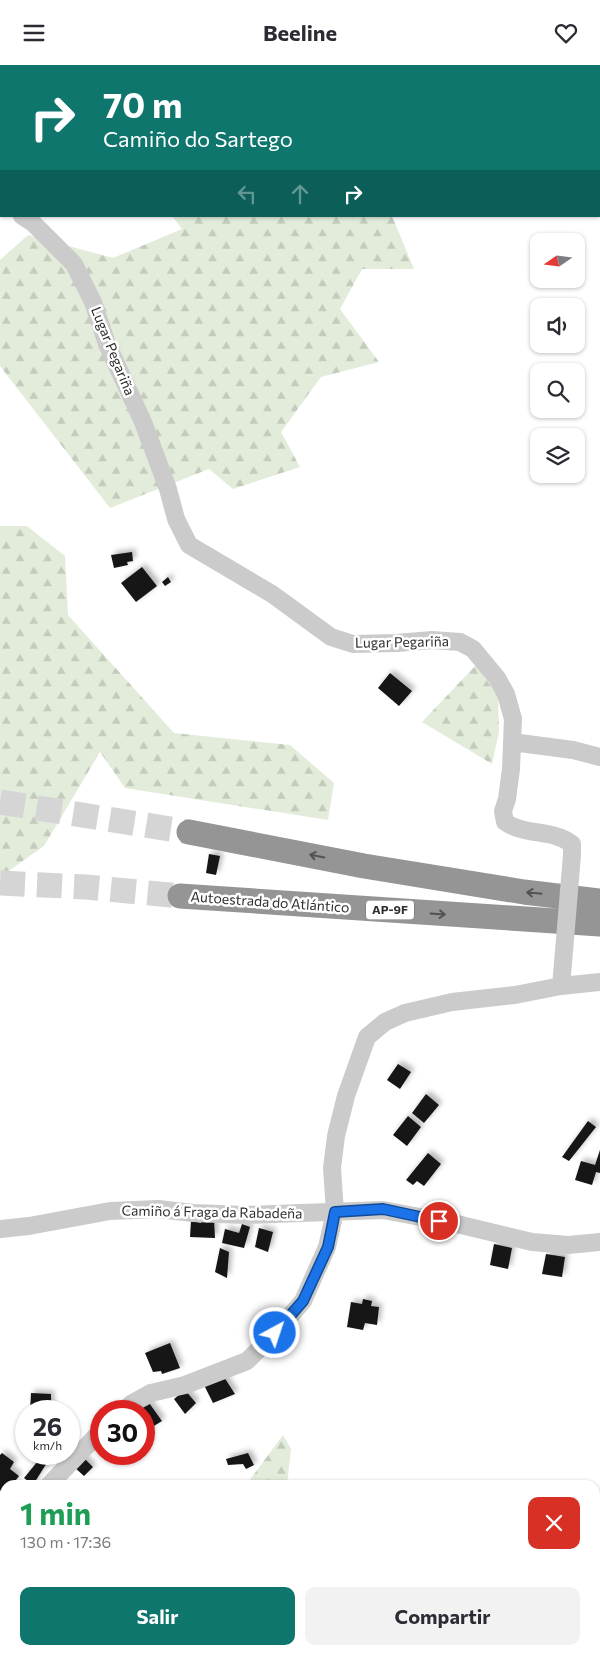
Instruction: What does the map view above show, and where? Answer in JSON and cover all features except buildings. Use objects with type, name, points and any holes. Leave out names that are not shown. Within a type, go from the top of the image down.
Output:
[{"type":"highway","points":[[189,832],[383,869],[524,892],[600,901]]},
{"type":"highway","name":"Autoestrada do Atlántico","points":[[180,896],[600,924]]},
{"type":"street","name":"Lugar Pegariña","points":[[24,217],[33,223],[74,263],[93,302],[108,344],[143,422],[168,489],[176,519],[189,545],[272,594],[331,637],[353,644],[432,640],[460,642],[473,649],[497,678],[506,694],[513,719],[507,799],[503,811],[505,822],[513,827],[566,839],[572,845],[561,986]]},
{"type":"street","points":[[512,742],[573,750],[600,757]]},
{"type":"street","points":[[138,1400],[151,1393],[185,1385],[247,1361],[303,1301],[328,1247],[335,1212],[332,1168],[336,1136],[346,1096],[367,1037],[385,1022],[405,1013],[452,1001],[516,995],[561,986],[600,982]]},
{"type":"street","name":"Camiño á Fraga da Rabadeña","points":[[0,1229],[29,1226],[110,1211],[158,1209],[193,1213],[245,1215],[383,1209],[532,1242],[568,1245],[600,1242]]},
{"type":"street","points":[[54,1480],[90,1442]]},
{"type":"green space","points":[[173,217],[392,217],[414,269],[362,269],[340,309],[379,362],[321,377],[281,432],[300,467],[233,489],[209,469],[110,508],[0,366],[0,260],[28,235],[113,258],[182,229]]},
{"type":"green space","points":[[0,526],[27,526],[65,556],[68,615],[174,733],[290,745],[334,783],[328,820],[125,788],[100,752],[44,846],[0,877]]},
{"type":"green space","points":[[476,665],[498,696],[499,732],[492,764],[422,722]]},
{"type":"green space","points":[[283,1435],[291,1449],[288,1480],[250,1480]]},
{"type":"tunnel","points":[[0,802],[189,832]]},
{"type":"tunnel","points":[[0,883],[86,887],[180,896]]},
{"type":"route","points":[[275,1333],[303,1301],[328,1247],[335,1212],[383,1209],[439,1221]]}]
